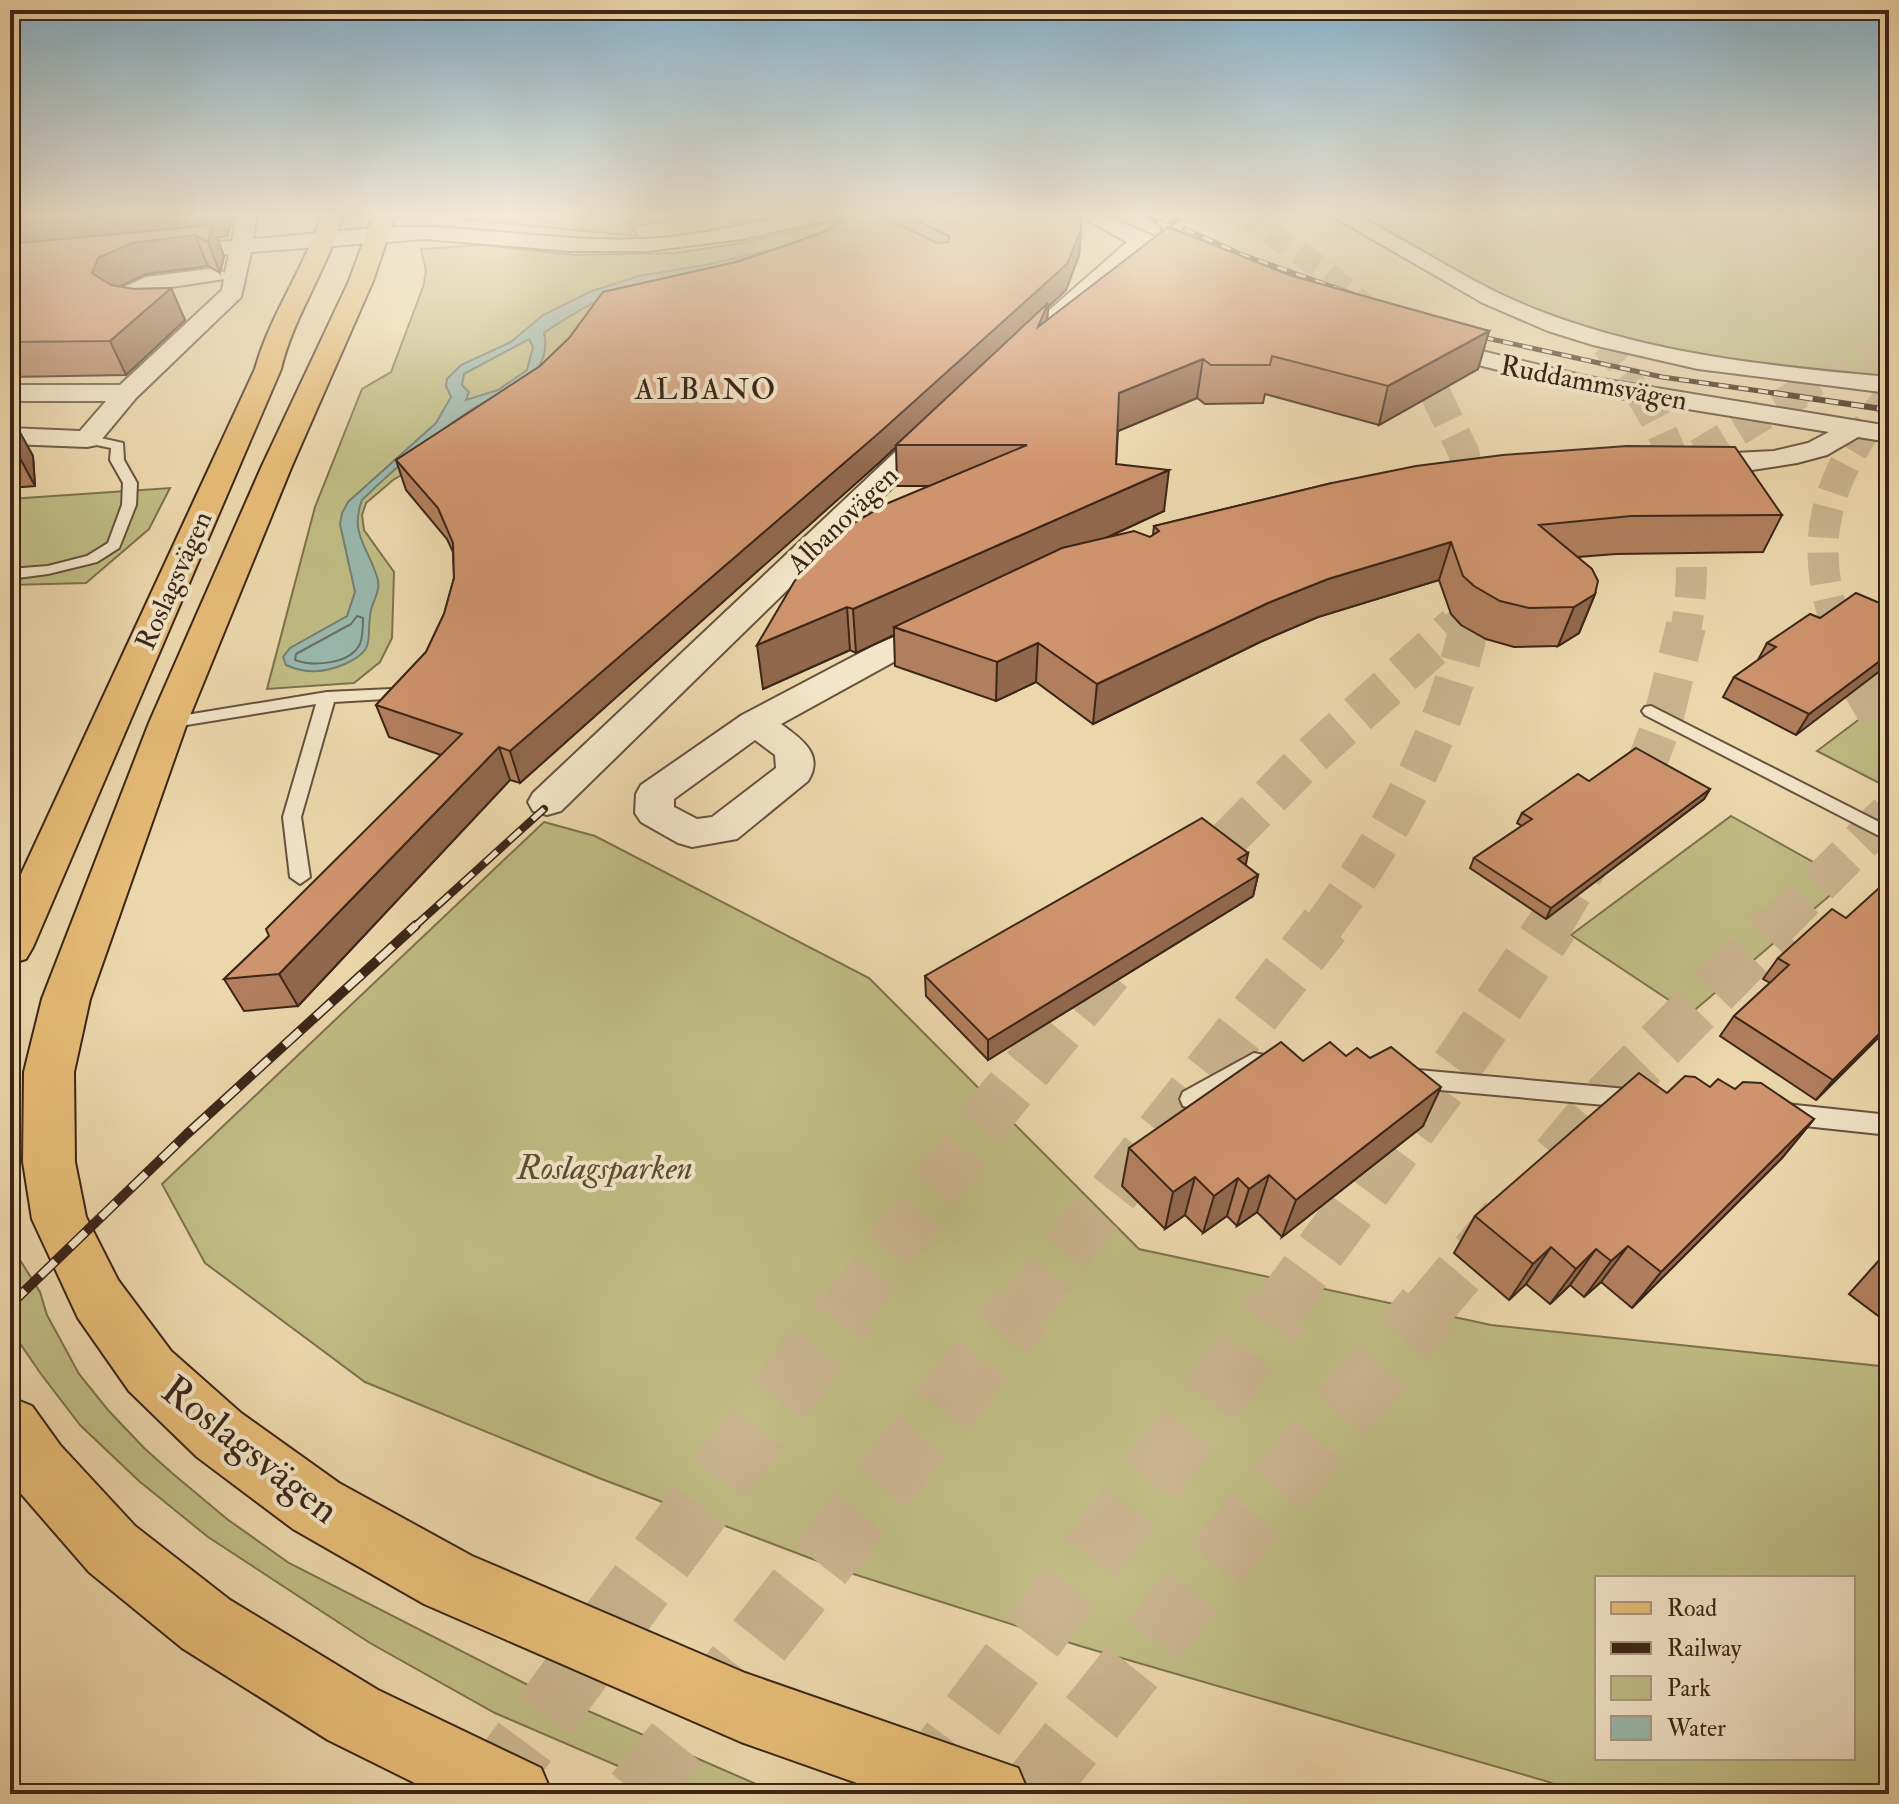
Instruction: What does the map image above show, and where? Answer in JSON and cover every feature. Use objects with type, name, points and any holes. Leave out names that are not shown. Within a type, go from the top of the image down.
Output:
[{"type":"main road","name":"Roslagsvägen","points":[[10,947],[268,369],[272,346],[296,297]]},
{"type":"main road","name":"Roslagsvägen","points":[[350,297],[168,723],[66,999],[49,1072],[49,1162],[59,1219],[98,1299],[150,1371],[219,1435],[316,1506],[448,1580],[741,1707],[992,1794]]},
{"type":"main road","points":[[10,1428],[38,1467],[112,1549],[206,1624],[353,1715],[515,1794]]},
{"type":"street","points":[[123,297],[122,305],[136,310],[215,310]]},
{"type":"street","points":[[10,436],[87,439],[127,393],[228,297]]},
{"type":"street","points":[[996,372],[1075,297]]},
{"type":"street","points":[[1494,297],[1588,336],[1686,358],[1889,385]]},
{"type":"street","name":"Ruddammsvägen","points":[[1398,336],[1512,368],[1589,385],[1889,434]]},
{"type":"street","points":[[10,393],[127,393]]},
{"type":"street","name":"Albanovägen","points":[[547,802],[961,406]]},
{"type":"street","points":[[1659,461],[1715,462],[1793,457],[1833,442],[1854,427]]},
{"type":"street","points":[[755,723],[793,750],[795,772],[723,829],[692,833],[655,813],[655,794],[712,764],[755,723],[887,652],[974,612]]},
{"type":"lane","points":[[10,574],[48,570],[92,559],[114,545],[129,505],[130,483],[117,460],[118,446],[87,439]]},
{"type":"lane","points":[[168,723],[327,697],[418,693]]},
{"type":"lane","points":[[300,877],[292,817],[327,697]]},
{"type":"lane","points":[[1651,711],[1889,835]]},
{"type":"lane","points":[[1191,1099],[1254,1062],[1298,1067]]},
{"type":"lane","points":[[1387,1076],[1656,1101]]},
{"type":"lane","points":[[1762,1112],[1889,1125]]},
{"type":"green space","points":[[419,297],[751,297],[490,423],[393,480],[366,503],[362,515],[364,530],[394,572],[392,638],[380,662],[354,683],[267,689],[315,507],[362,389],[391,372]]},
{"type":"green space","points":[[1889,297],[1889,380],[1723,359],[1641,344],[1561,321],[1505,298]]},
{"type":"green space","points":[[170,488],[149,529],[86,583],[10,585],[10,499]]},
{"type":"green space","points":[[1889,697],[1889,788],[1817,751]]},
{"type":"green space","points":[[1731,816],[1847,881],[1690,1014],[1571,935]]},
{"type":"green space","name":"Roslagsparken","points":[[544,822],[595,836],[869,978],[1139,1249],[1491,1325],[1889,1367],[1889,1794],[1573,1794],[1549,1782],[1080,1646],[844,1571],[599,1478],[365,1382],[205,1263],[162,1184]]},
{"type":"green space","points":[[20,1260],[40,1292],[47,1315],[79,1374],[108,1410],[172,1473],[227,1519],[289,1563],[524,1683],[779,1794],[683,1794],[495,1713],[370,1643],[208,1537],[139,1481],[80,1425],[17,1339],[10,1314],[10,1271]]},
{"type":"water","points":[[579,297],[606,297],[544,333],[543,356],[530,377],[471,410],[443,430],[362,500],[359,532],[378,580],[366,648],[355,659],[322,671],[301,670],[286,665],[283,657],[290,648],[347,616],[355,592],[340,524],[348,502],[436,423],[451,397],[446,386],[447,379],[461,365],[511,342],[543,315]],"holes":[[[529,339],[533,347],[527,370],[498,390],[466,400],[469,392],[462,385],[464,374]]]},
{"type":"building","points":[[10,297],[160,297],[110,341],[10,342]]},
{"type":"building","points":[[599,297],[1030,297],[879,433],[510,751],[499,747],[279,974],[224,979],[269,936],[266,929],[462,734],[376,705],[426,652],[444,614],[454,578],[453,543],[438,508],[396,460],[540,366],[569,338]]},
{"type":"building","points":[[1077,297],[1368,297],[1489,331],[1388,386],[1272,356],[1270,365],[1211,365],[1203,359],[1119,393],[1116,464],[1169,470],[853,609],[847,607],[757,645],[794,582],[824,541],[886,504],[1027,445],[896,445],[1048,303],[1038,327]]},
{"type":"building","points":[[10,420],[13,420],[15,449],[10,450]]},
{"type":"building","points":[[1627,446],[1735,447],[1782,515],[1631,516],[1539,525],[1592,569],[1598,581],[1595,594],[1574,607],[1529,608],[1500,601],[1463,576],[1451,542],[1328,579],[1268,603],[1097,684],[1038,643],[997,662],[894,627],[1062,548],[1134,531],[1150,537],[1159,531],[1154,526],[1416,466],[1503,455]]},
{"type":"building","points":[[1856,593],[1889,607],[1889,654],[1809,714],[1734,677],[1776,647],[1767,643],[1810,614],[1820,618]]},
{"type":"building","points":[[1636,748],[1710,789],[1551,908],[1474,858],[1532,819],[1522,813],[1578,774],[1589,781]]},
{"type":"building","points":[[1202,818],[1248,853],[1238,859],[1258,875],[988,1040],[925,976]]},
{"type":"building","points":[[1889,879],[1889,1024],[1833,1080],[1734,1016],[1789,965],[1778,958],[1832,909],[1846,918]]},
{"type":"building","points":[[1281,1042],[1303,1061],[1330,1042],[1346,1056],[1357,1048],[1370,1058],[1391,1047],[1441,1087],[1296,1200],[1269,1175],[1249,1189],[1238,1178],[1214,1196],[1195,1177],[1173,1192],[1129,1148]]},
{"type":"building","points":[[1639,1073],[1667,1093],[1685,1076],[1695,1077],[1710,1087],[1718,1079],[1735,1089],[1743,1082],[1761,1083],[1814,1119],[1661,1272],[1628,1246],[1611,1261],[1596,1249],[1576,1269],[1551,1247],[1533,1264],[1475,1216]]},
{"type":"tunnel","points":[[1354,297],[1396,339],[1436,395]]},
{"type":"tunnel","points":[[1554,297],[1598,340],[1641,395]]},
{"type":"tunnel","points":[[1797,395],[1889,345]]},
{"type":"tunnel","points":[[1640,393],[1656,419],[1675,468]]},
{"type":"tunnel","points":[[1675,468],[1800,393]]},
{"type":"tunnel","points":[[1436,395],[1464,453],[1475,520]]},
{"type":"tunnel","points":[[1837,628],[1823,562],[1829,505],[1851,452],[1889,397]]},
{"type":"tunnel","points":[[1659,478],[1675,468]]},
{"type":"tunnel","points":[[1675,468],[1686,506],[1690,537],[1690,598],[1686,628]]},
{"type":"tunnel","points":[[1472,613],[1505,586]]},
{"type":"tunnel","points":[[1472,613],[1474,604]]},
{"type":"tunnel","points":[[1454,628],[1472,613]]},
{"type":"tunnel","points":[[1469,628],[1472,613]]},
{"type":"tunnel","points":[[1186,882],[1300,766],[1456,626]]},
{"type":"tunnel","points":[[1323,927],[1371,857],[1412,784],[1445,707],[1469,626]]},
{"type":"tunnel","points":[[1552,927],[1646,765],[1662,724],[1686,626]]},
{"type":"tunnel","points":[[1836,626],[1864,690],[1889,734]]},
{"type":"tunnel","points":[[1776,927],[1889,813]]},
{"type":"tunnel","points":[[1019,1312],[1325,925]]},
{"type":"tunnel","points":[[1275,1312],[1459,1063],[1553,925]]},
{"type":"tunnel","points":[[1557,1157],[1596,1110],[1778,925]]},
{"type":"tunnel","points":[[844,1312],[1000,1101],[1119,957]]},
{"type":"tunnel","points":[[1426,1312],[1505,1219]]},
{"type":"tunnel","points":[[486,1794],[845,1310]]},
{"type":"tunnel","points":[[637,1794],[1021,1310]]},
{"type":"tunnel","points":[[914,1794],[1277,1310]]},
{"type":"tunnel","points":[[1030,1794],[1205,1576],[1428,1310]]},
{"type":"railway","points":[[1464,333],[1662,377],[1774,393]]},
{"type":"railway","points":[[1774,393],[1788,395]]},
{"type":"railway","points":[[1774,393],[1889,410]]},
{"type":"railway","points":[[414,927],[544,809]]},
{"type":"railway","points":[[10,1305],[187,1134],[416,925]]},
{"type":"district","name":"ALBANO","points":[[706,389]]}]
